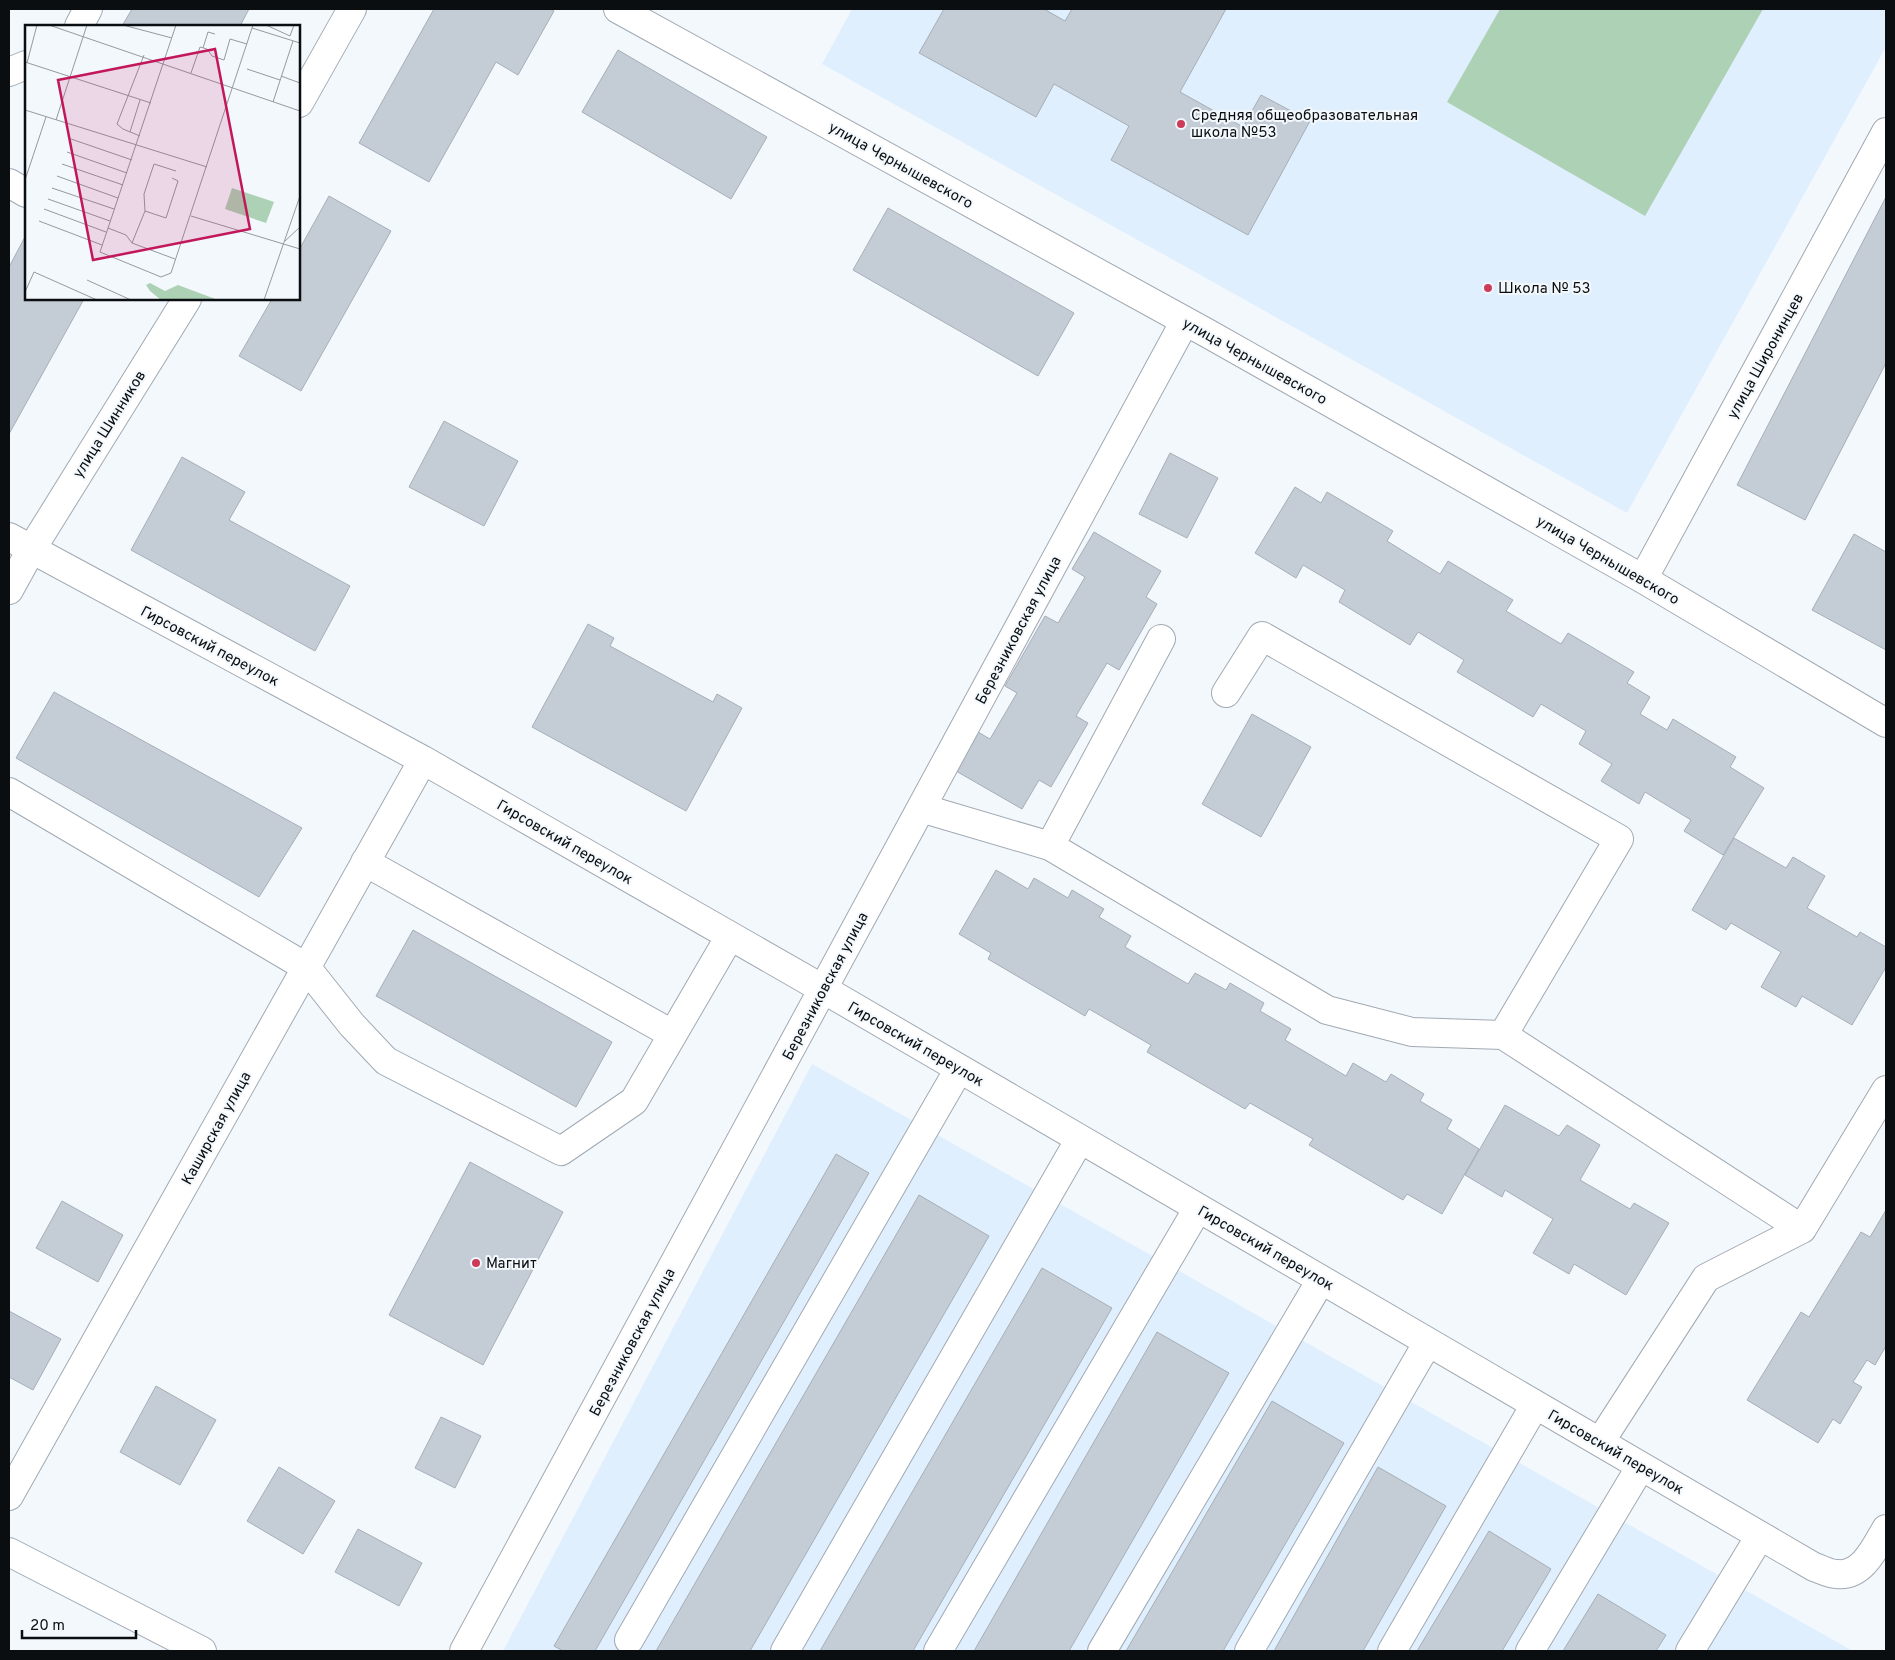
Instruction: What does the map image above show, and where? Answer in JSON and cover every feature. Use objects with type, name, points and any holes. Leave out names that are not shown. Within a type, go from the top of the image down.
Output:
[{"type":"street","points":[[80,25],[88,9]]},
{"type":"street","points":[[300,100],[352,9]]},
{"type":"street","name":"улица Чернышевского","points":[[618,9],[1185,321],[1643,579],[1886,723]]},
{"type":"street","points":[[9,72],[25,65]]},
{"type":"street","name":"улица Широнинцев","points":[[1643,579],[1886,132]]},
{"type":"street","points":[[9,183],[25,192]]},
{"type":"street","name":"улица Шинников","points":[[9,590],[20,544],[186,300]]},
{"type":"street","name":"Березниковская улица","points":[[464,1651],[1185,321]]},
{"type":"street","name":"Гирсовский переулок","points":[[20,544],[423,760],[823,989],[1814,1567],[1836,1574],[1854,1572],[1871,1554],[1886,1529]]},
{"type":"street","points":[[1226,693],[1262,636],[1619,839],[1503,1035]]},
{"type":"street","points":[[1050,846],[1161,639]]},
{"type":"street","name":"Каширская улица","points":[[9,1496],[423,760]]},
{"type":"street","points":[[9,792],[306,967],[352,1025],[386,1061],[562,1151],[634,1101],[730,936]]},
{"type":"street","points":[[922,808],[1050,846],[1326,1010],[1412,1032],[1503,1035],[1802,1229]]},
{"type":"street","points":[[365,862],[672,1034]]},
{"type":"street","points":[[629,1640],[959,1069]]},
{"type":"street","points":[[1600,1442],[1706,1278],[1802,1229],[1886,1090]]},
{"type":"street","points":[[785,1651],[1080,1139]]},
{"type":"street","points":[[938,1651],[1198,1208]]},
{"type":"street","points":[[1102,1651],[1321,1280]]},
{"type":"street","points":[[1249,1651],[1428,1342]]},
{"type":"street","points":[[1392,1651],[1535,1405]]},
{"type":"street","points":[[1530,1651],[1641,1466]]},
{"type":"street","points":[[1690,1651],[1760,1536]]},
{"type":"street","points":[[9,1552],[202,1651]]},
{"type":"shaded area","name":"Школа № 53","points":[[852,9],[1886,9],[1886,47],[1627,513],[822,64]]},
{"type":"shaded area","points":[[812,1064],[1853,1651],[503,1651]]},
{"type":"green space","points":[[1500,9],[1763,9],[1645,216],[1447,102]]},
{"type":"building","points":[[132,9],[249,9],[241,25],[123,25]]},
{"type":"building","points":[[434,9],[550,9],[554,11],[518,75],[496,62],[429,182],[359,143]]},
{"type":"building","name":"Средняя общеобразовательная школа №53","points":[[944,9],[1044,9],[1065,21],[1072,9],[1226,9],[1180,92],[1243,127],[1261,95],[1310,121],[1248,235],[1111,160],[1129,126],[1054,84],[1036,117],[919,53]]},
{"type":"building","points":[[618,50],[767,137],[731,199],[582,112]]},
{"type":"building","points":[[329,196],[391,231],[301,391],[239,356],[271,300],[300,300],[300,248]]},
{"type":"building","points":[[1886,197],[1886,363],[1805,520],[1737,485]]},
{"type":"building","points":[[888,208],[1074,313],[1038,376],[853,270]]},
{"type":"building","points":[[25,237],[25,300],[83,300],[9,434],[9,267]]},
{"type":"building","points":[[444,421],[518,461],[484,526],[409,487]]},
{"type":"building","points":[[1170,453],[1218,478],[1187,538],[1139,514]]},
{"type":"building","points":[[182,457],[245,492],[229,520],[350,586],[315,651],[131,550]]},
{"type":"building","points":[[1295,487],[1321,503],[1327,492],[1393,531],[1387,541],[1440,574],[1448,561],[1513,600],[1506,611],[1561,644],[1568,633],[1634,672],[1627,683],[1650,697],[1640,714],[1667,730],[1673,719],[1736,757],[1730,767],[1764,788],[1723,855],[1684,831],[1691,820],[1645,792],[1639,804],[1601,781],[1612,764],[1579,744],[1586,731],[1541,704],[1533,717],[1457,672],[1464,660],[1418,632],[1410,645],[1339,602],[1345,590],[1303,565],[1296,578],[1255,553]]},
{"type":"building","points":[[1094,532],[1161,571],[1146,597],[1157,604],[1119,670],[1107,663],[1076,716],[1088,723],[1051,787],[1039,780],[1022,809],[956,771],[978,732],[990,739],[1017,693],[1005,686],[1045,616],[1058,623],[1085,577],[1072,569]]},
{"type":"building","points":[[1854,534],[1886,552],[1886,650],[1812,610]]},
{"type":"building","points":[[588,624],[614,638],[610,646],[713,702],[717,694],[742,708],[686,811],[532,727]]},
{"type":"building","points":[[54,692],[302,828],[259,897],[16,758]]},
{"type":"building","points":[[1252,714],[1311,747],[1261,837],[1202,804]]},
{"type":"building","points":[[1734,838],[1786,868],[1793,857],[1825,876],[1807,908],[1857,937],[1860,932],[1886,947],[1886,967],[1852,1025],[1802,996],[1796,1007],[1761,987],[1781,952],[1731,923],[1726,930],[1692,910]]},
{"type":"building","points":[[996,870],[1028,889],[1034,878],[1068,898],[1072,890],[1104,909],[1099,917],[1131,936],[1125,947],[1188,984],[1195,973],[1226,990],[1230,983],[1264,1003],[1260,1011],[1291,1029],[1285,1040],[1346,1076],[1353,1063],[1386,1082],[1391,1074],[1424,1094],[1420,1101],[1452,1120],[1447,1129],[1479,1149],[1442,1214],[1407,1194],[1403,1200],[1309,1145],[1313,1139],[1250,1103],[1245,1109],[1147,1052],[1151,1045],[1089,1009],[1085,1016],[988,959],[991,953],[959,934]]},
{"type":"building","points":[[413,930],[612,1042],[576,1107],[376,996]]},
{"type":"building","points":[[1505,1105],[1559,1136],[1567,1125],[1600,1145],[1580,1180],[1630,1209],[1634,1203],[1669,1223],[1626,1295],[1574,1264],[1569,1274],[1533,1253],[1553,1219],[1505,1190],[1502,1197],[1465,1175]]},
{"type":"building","points":[[836,1154],[869,1173],[595,1651],[563,1651],[554,1646]]},
{"type":"building","name":"Магнит","points":[[470,1162],[563,1212],[483,1365],[389,1315]]},
{"type":"building","points":[[919,1195],[989,1236],[750,1651],[656,1651]]},
{"type":"building","points":[[62,1201],[123,1235],[98,1282],[36,1248]]},
{"type":"building","points":[[1886,1210],[1886,1346],[1875,1365],[1867,1360],[1853,1382],[1862,1387],[1840,1424],[1833,1419],[1818,1443],[1747,1400],[1801,1312],[1809,1317],[1861,1232],[1870,1237]]},
{"type":"building","points":[[1042,1268],[1112,1308],[913,1651],[820,1651]]},
{"type":"building","points":[[9,1311],[61,1339],[33,1390],[9,1377]]},
{"type":"building","points":[[1157,1332],[1229,1373],[1069,1651],[974,1651]]},
{"type":"building","points":[[156,1386],[216,1420],[180,1485],[120,1452]]},
{"type":"building","points":[[1272,1401],[1344,1443],[1223,1651],[1126,1651]]},
{"type":"building","points":[[441,1417],[481,1436],[455,1488],[415,1468]]},
{"type":"building","points":[[279,1467],[335,1501],[303,1554],[247,1521]]},
{"type":"building","points":[[1378,1467],[1446,1506],[1363,1651],[1274,1651]]},
{"type":"building","points":[[358,1529],[422,1563],[399,1606],[335,1572]]},
{"type":"building","points":[[1489,1531],[1551,1569],[1502,1651],[1417,1651]]},
{"type":"building","points":[[1598,1594],[1666,1635],[1656,1651],[1563,1651]]},
{"type":"place","name":"Средняя общеобразовательная школа №53","points":[[1181,124]]},
{"type":"place","name":"Школа № 53","points":[[1488,288]]},
{"type":"place","name":"Магнит","points":[[476,1263]]}]
